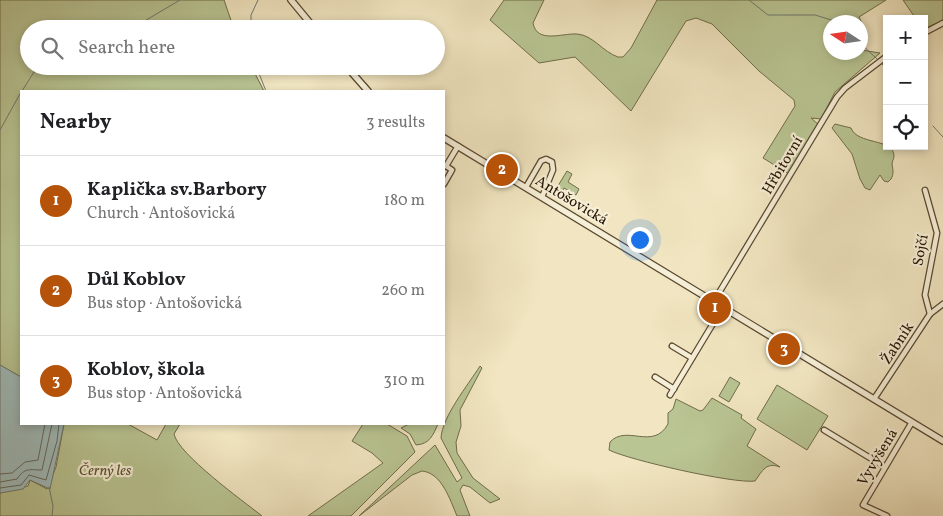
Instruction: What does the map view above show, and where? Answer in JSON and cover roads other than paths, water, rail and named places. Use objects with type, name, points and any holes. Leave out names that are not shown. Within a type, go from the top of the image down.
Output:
[{"type":"street","points":[[291,0],[308,20]]},
{"type":"street","points":[[928,31],[943,23]]},
{"type":"street","name":"Hřbitovní","points":[[714,302],[837,97],[845,88],[883,59]]},
{"type":"street","points":[[353,75],[365,90]]},
{"type":"street","name":"Antošovická","points":[[445,139],[943,440]]},
{"type":"street","points":[[445,182],[452,170],[445,165],[458,146]]},
{"type":"street","points":[[526,187],[541,161],[546,159],[552,162],[553,170],[542,197]]},
{"type":"street","name":"Sojčí","points":[[925,190],[937,233],[925,295],[930,314]]},
{"type":"street","name":"Žabník","points":[[874,399],[930,314],[943,304]]},
{"type":"street","points":[[670,395],[723,307]]},
{"type":"street","points":[[672,346],[692,358]]},
{"type":"street","points":[[654,377],[674,388]]},
{"type":"street","name":"Vyvýšená","points":[[887,516],[863,505],[912,422]]},
{"type":"street","points":[[824,430],[885,467]]},
{"type":"water","points":[[0,365],[20,376],[20,425],[64,425],[50,489],[30,480],[23,489],[0,493]]},
{"type":"waterway","points":[[146,20],[180,0]]},
{"type":"waterway","points":[[251,20],[251,15],[258,0]]},
{"type":"waterway","points":[[749,0],[768,15],[815,15],[823,17]]},
{"type":"waterway","points":[[868,51],[877,59]]},
{"type":"waterway","points":[[23,90],[32,75]]},
{"type":"waterway","points":[[260,75],[266,90]]},
{"type":"waterway","points":[[0,130],[20,94]]},
{"type":"waterway","points":[[933,126],[943,137]]},
{"type":"waterway","points":[[49,487],[53,506],[52,516]]},
{"type":"place","name":"Důl Koblov","points":[[502,170]]},
{"type":"place","name":"Kaplička sv.Barbory","points":[[715,308]]},
{"type":"place","name":"Koblov, škola","points":[[784,349]]},
{"type":"park label","name":"Černý les","points":[[105,470]]}]
